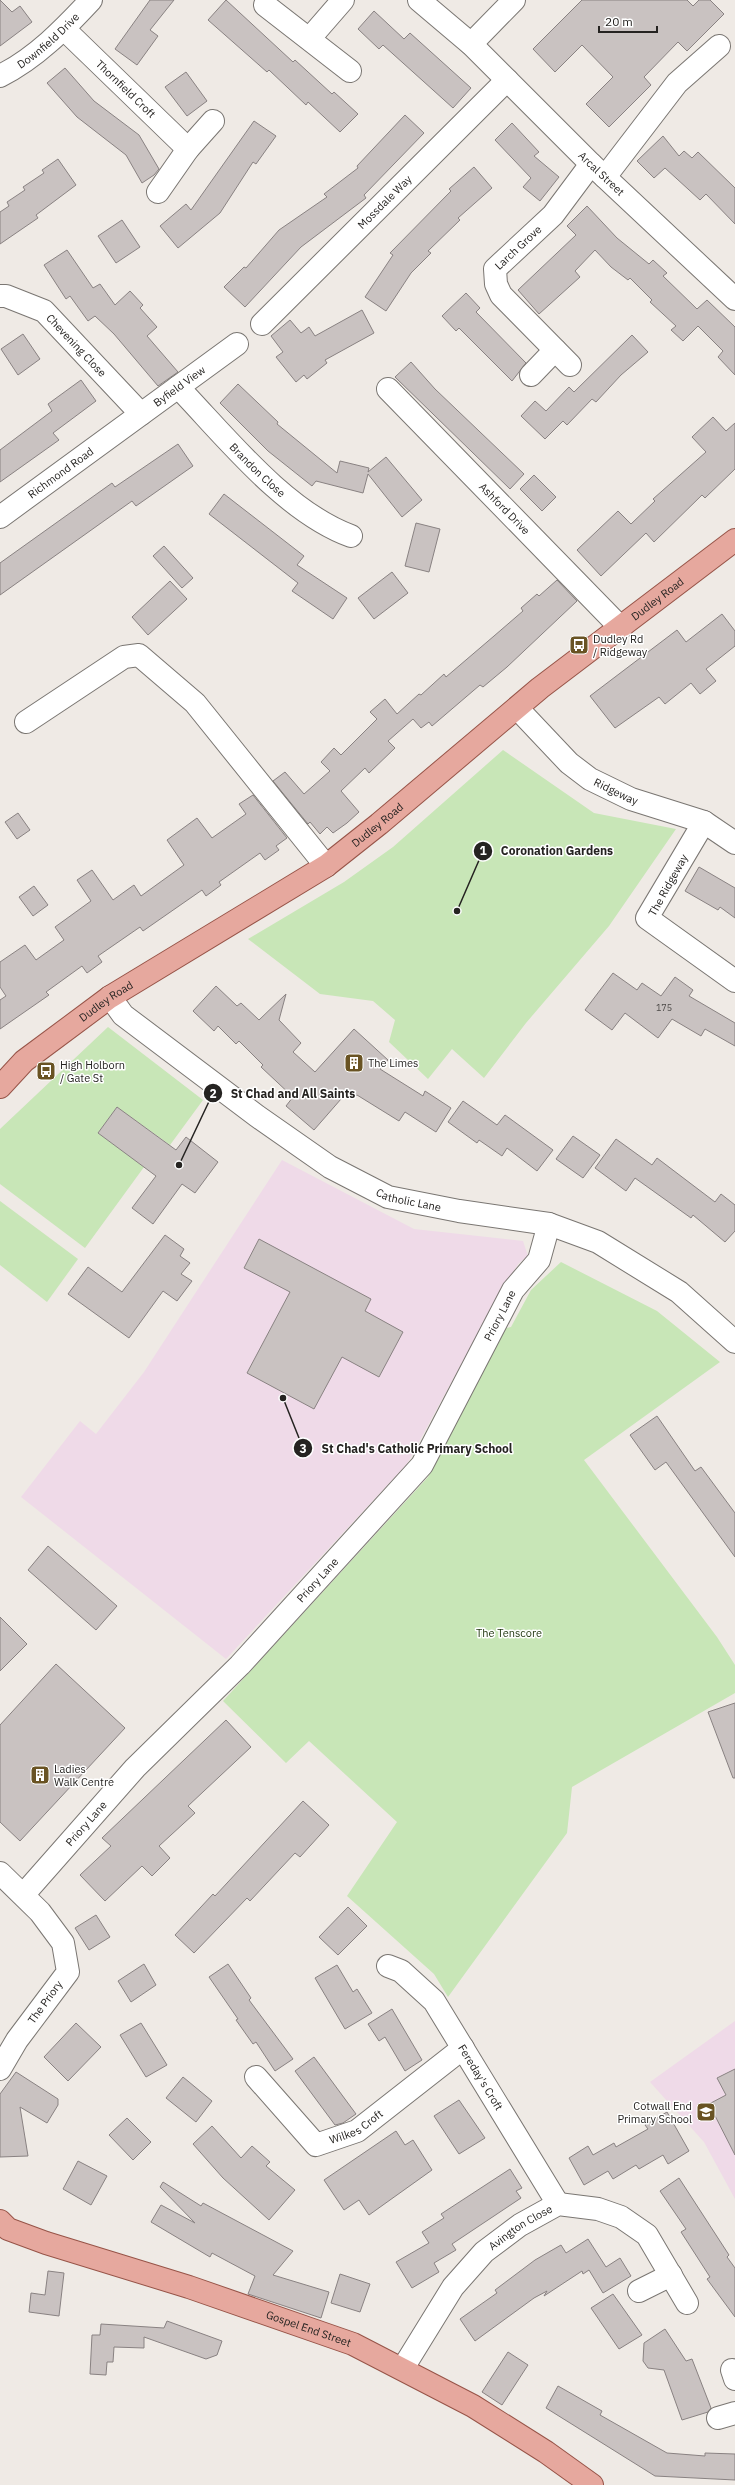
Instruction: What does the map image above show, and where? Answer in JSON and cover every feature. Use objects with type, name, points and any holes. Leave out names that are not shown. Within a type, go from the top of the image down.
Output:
[{"type":"main road","name":"Dudley Road","points":[[1,1084],[24,1062],[110,997],[326,866],[540,688],[735,540]]},
{"type":"main road","name":"Gospel End Street","points":[[1,2223],[8,2229],[46,2244],[189,2288],[353,2344],[403,2368],[473,2406],[546,2452],[592,2485]]},
{"type":"street","name":"Downfield Drive","points":[[0,76],[36,53],[64,29],[91,0]]},
{"type":"street","points":[[310,38],[343,0]]},
{"type":"street","name":"Arcal Street","points":[[419,0],[471,44],[598,170],[735,299]]},
{"type":"street","points":[[471,44],[514,0]]},
{"type":"street","points":[[265,5],[310,38],[350,71]]},
{"type":"street","name":"Thornfield Croft","points":[[64,29],[188,149]]},
{"type":"street","points":[[598,170],[677,83],[719,46]]},
{"type":"street","name":"Mossdale Way","points":[[262,324],[507,80]]},
{"type":"street","points":[[158,192],[188,149],[214,121]]},
{"type":"street","name":"Larch Grove","points":[[531,374],[562,358],[501,295],[496,284],[495,269],[553,215],[598,170]]},
{"type":"street","name":"Chevening Close","points":[[0,296],[6,296],[44,312],[141,414]]},
{"type":"street","name":"Byfield View","points":[[121,429],[237,344]]},
{"type":"street","name":"Brandon Close","points":[[178,387],[280,492],[330,528],[351,536]]},
{"type":"street","name":"Ashford Drive","points":[[388,389],[621,628]]},
{"type":"street","name":"Richmond Road","points":[[0,517],[121,429]]},
{"type":"street","points":[[26,722],[124,657],[139,655],[194,703],[326,866]]},
{"type":"street","name":"Ridgeway","points":[[517,708],[569,763],[590,779],[631,799],[704,822],[735,843]]},
{"type":"street","name":"The Ridgeway","points":[[704,822],[647,918],[735,980]]},
{"type":"street","name":"Catholic Lane","points":[[110,997],[123,1015],[257,1116],[330,1166],[368,1187],[388,1197],[459,1211],[549,1224],[598,1242],[680,1292],[735,1342]]},
{"type":"street","name":"Priory Lane","points":[[24,1894],[135,1768],[240,1665],[422,1465],[513,1290],[538,1260],[549,1224]]},
{"type":"street","name":"The Priory","points":[[0,1872],[24,1894],[63,1943],[68,1972],[17,2040],[0,2069]]},
{"type":"street","name":"Fereday's Croft","points":[[388,1966],[401,1971],[434,2001],[558,2204]]},
{"type":"street","name":"Wilkes Croft","points":[[256,2077],[316,2144],[357,2131],[463,2048]]},
{"type":"street","name":"Avington Close","points":[[403,2368],[453,2287],[484,2252],[520,2225],[558,2204],[584,2206],[621,2217],[647,2235],[687,2303]]},
{"type":"street","points":[[639,2291],[671,2275]]},
{"type":"shaded area","points":[[282,1160],[414,1229],[523,1241],[528,1256],[519,1263],[503,1287],[407,1464],[226,1659],[21,1497],[80,1421],[96,1434],[144,1372]]},
{"type":"shaded area","name":"Cotwall End Primary School","points":[[735,2021],[735,2199],[704,2142],[650,2082]]},
{"type":"green space","points":[[503,750],[594,813],[676,829],[609,926],[526,1023],[484,1078],[452,1049],[428,1079],[389,1042],[395,1020],[373,1001],[320,994],[248,939],[344,882],[393,847]]},
{"type":"green space","points":[[108,1027],[203,1100],[170,1145],[117,1107],[98,1133],[144,1167],[85,1248],[0,1184],[0,1129]]},
{"type":"green space","points":[[0,1201],[78,1259],[47,1302],[0,1265]]},
{"type":"green space","name":"The Tenscore","points":[[561,1262],[657,1311],[720,1362],[584,1460],[717,1637],[735,1665],[735,1693],[572,1787],[567,1833],[448,1997],[434,1974],[347,1896],[397,1822],[309,1741],[286,1763],[223,1701],[428,1477],[501,1329],[511,1327],[531,1290]]},
{"type":"building","points":[[0,0],[12,12],[20,6],[32,22],[0,46]]},
{"type":"building","points":[[150,0],[174,0],[150,30],[158,36],[137,65],[115,49]]},
{"type":"building","points":[[226,0],[293,62],[295,60],[332,94],[334,92],[358,114],[340,132],[308,102],[306,105],[269,70],[267,72],[208,20]]},
{"type":"building","points":[[582,0],[687,0],[693,6],[699,0],[710,0],[724,14],[687,51],[678,42],[644,77],[651,85],[609,127],[586,104],[613,77],[582,45],[555,72],[533,49]]},
{"type":"building","points":[[374,11],[404,39],[410,33],[471,88],[453,108],[383,45],[379,49],[358,29]]},
{"type":"building","points":[[65,68],[94,101],[139,135],[159,169],[154,175],[142,183],[126,155],[77,117],[47,83]]},
{"type":"building","points":[[186,72],[207,101],[187,116],[165,87]]},
{"type":"building","points":[[405,115],[424,133],[364,195],[366,198],[301,247],[245,307],[224,287],[244,267],[246,268],[279,230],[327,197],[324,194],[358,168],[357,166]]},
{"type":"building","points":[[254,121],[276,136],[256,164],[253,162],[220,213],[178,248],[160,226],[186,204],[191,210]]},
{"type":"building","points":[[512,123],[539,152],[534,156],[559,177],[540,201],[523,187],[531,178],[495,140]]},
{"type":"building","points":[[663,136],[679,156],[684,151],[692,158],[698,152],[735,188],[735,224],[706,194],[700,200],[665,168],[654,178],[637,161]]},
{"type":"building","points":[[58,159],[76,185],[36,215],[38,218],[0,244],[0,212],[9,206],[7,202],[25,190],[23,187],[44,173],[42,170]]},
{"type":"building","points":[[474,167],[492,188],[458,218],[460,220],[428,251],[431,253],[411,273],[386,311],[365,297],[393,255],[390,253],[451,191],[449,189]]},
{"type":"building","points":[[587,206],[617,238],[649,264],[653,260],[667,273],[663,276],[697,309],[707,300],[735,327],[735,375],[718,357],[723,351],[698,326],[683,341],[671,330],[676,326],[650,302],[652,300],[630,278],[628,280],[611,267],[595,250],[575,271],[580,277],[539,314],[518,290],[576,235],[567,226]]},
{"type":"building","points":[[122,220],[140,247],[116,263],[98,236]]},
{"type":"building","points":[[67,250],[93,288],[100,284],[115,305],[130,291],[143,305],[140,308],[157,327],[147,336],[178,372],[158,386],[114,334],[95,316],[88,321],[70,296],[66,299],[44,265]]},
{"type":"building","points":[[466,293],[480,308],[476,312],[526,363],[512,381],[459,328],[456,331],[442,316]]},
{"type":"building","points":[[362,310],[374,333],[325,360],[327,363],[307,379],[304,375],[296,382],[276,357],[283,352],[271,336],[290,320],[301,333],[309,327],[315,336]]},
{"type":"building","points":[[23,334],[40,359],[18,375],[1,349]]},
{"type":"building","points":[[632,335],[648,352],[621,375],[596,402],[592,399],[567,425],[563,421],[545,439],[521,416],[535,401],[546,411],[569,387],[574,392]]},
{"type":"building","points":[[411,362],[435,389],[524,474],[510,489],[395,377]]},
{"type":"building","points":[[81,380],[96,401],[53,433],[59,440],[0,482],[0,450],[52,411],[48,404]]},
{"type":"building","points":[[238,384],[278,422],[277,424],[337,473],[340,461],[369,468],[368,472],[386,457],[422,500],[402,517],[368,474],[363,493],[316,481],[312,486],[268,451],[220,403]]},
{"type":"building","points":[[713,417],[726,431],[735,423],[735,469],[705,498],[702,495],[654,542],[646,533],[601,576],[577,550],[618,511],[631,524],[655,501],[653,499],[706,452],[692,437]]},
{"type":"building","points":[[178,444],[193,466],[136,506],[132,501],[0,595],[0,563],[112,483],[115,487]]},
{"type":"building","points":[[534,475],[556,497],[542,511],[520,489]]},
{"type":"building","points":[[224,494],[304,556],[297,565],[347,598],[333,619],[292,591],[298,583],[209,514]]},
{"type":"building","points":[[416,523],[440,529],[429,572],[405,566]]},
{"type":"building","points":[[164,546],[193,578],[182,588],[153,556]]},
{"type":"building","points":[[392,572],[408,593],[374,619],[358,598]]},
{"type":"building","points":[[557,580],[577,601],[507,667],[483,687],[480,685],[432,726],[429,722],[421,728],[413,719],[388,741],[395,748],[369,773],[365,768],[341,791],[359,812],[347,823],[333,833],[327,827],[320,834],[310,822],[308,824],[273,781],[285,772],[304,794],[330,771],[321,762],[334,748],[341,755],[377,719],[370,712],[385,699],[397,714],[444,674],[446,677],[523,611],[521,608],[537,594],[539,596]]},
{"type":"building","points":[[170,581],[187,599],[148,635],[132,617]]},
{"type":"building","points":[[722,614],[735,631],[735,646],[706,669],[716,681],[700,694],[691,683],[665,704],[659,697],[615,728],[590,696],[677,630],[686,642]]},
{"type":"building","points":[[253,795],[287,838],[276,846],[279,850],[265,860],[260,853],[219,882],[221,885],[206,896],[202,890],[143,931],[140,927],[98,956],[102,962],[87,973],[82,966],[46,992],[49,995],[0,1029],[0,1000],[6,996],[0,987],[0,962],[25,945],[36,960],[64,940],[55,927],[91,901],[77,880],[92,870],[113,900],[134,885],[141,896],[184,865],[167,840],[197,818],[212,838],[246,814],[239,804]]},
{"type":"building","points":[[18,813],[30,830],[17,839],[5,822]]},
{"type":"building","points":[[699,867],[735,888],[735,918],[720,907],[718,910],[685,891]]},
{"type":"building","points":[[34,886],[48,905],[33,916],[19,897]]},
{"type":"building","points":[[613,973],[637,990],[642,983],[661,996],[675,977],[693,990],[689,996],[735,1023],[735,1046],[705,1029],[701,1036],[672,1019],[658,1038],[625,1013],[612,1030],[585,1010]]},
{"type":"building","points":[[216,986],[237,1006],[241,1003],[259,1020],[286,994],[279,1020],[301,1043],[293,1052],[315,1072],[354,1029],[388,1060],[380,1069],[423,1096],[425,1091],[451,1108],[436,1132],[405,1112],[399,1121],[357,1095],[354,1097],[348,1091],[314,1130],[286,1106],[293,1097],[261,1067],[263,1065],[239,1041],[236,1044],[218,1026],[214,1031],[193,1011]]},
{"type":"building","points":[[463,1101],[497,1125],[505,1115],[553,1150],[537,1171],[507,1148],[502,1156],[479,1140],[477,1143],[448,1122]]},
{"type":"building","points":[[117,1107],[176,1150],[186,1137],[218,1162],[195,1193],[182,1184],[153,1224],[132,1208],[156,1176],[98,1133]]},
{"type":"building","points":[[573,1136],[600,1155],[583,1178],[556,1159]]},
{"type":"building","points":[[616,1139],[652,1165],[657,1158],[715,1202],[721,1194],[735,1205],[735,1231],[725,1242],[693,1215],[691,1218],[635,1178],[626,1191],[595,1168]]},
{"type":"building","points":[[165,1235],[184,1249],[180,1256],[190,1263],[181,1274],[192,1281],[177,1301],[163,1291],[129,1338],[68,1294],[88,1267],[122,1292]]},
{"type":"building","points":[[259,1239],[371,1299],[365,1311],[403,1332],[379,1377],[342,1357],[314,1409],[247,1373],[290,1292],[244,1268]]},
{"type":"building","points":[[657,1416],[695,1471],[701,1467],[735,1513],[735,1557],[666,1462],[655,1470],[630,1435]]},
{"type":"building","points":[[48,1546],[117,1606],[96,1630],[28,1570]]},
{"type":"building","points":[[0,1617],[27,1644],[0,1671]]},
{"type":"building","name":"Ladies Walk Centre","points":[[56,1664],[125,1728],[20,1841],[0,1822],[0,1725]]},
{"type":"building","points":[[735,1703],[735,1778],[733,1778],[708,1712]]},
{"type":"building","points":[[226,1720],[251,1747],[188,1806],[195,1813],[159,1846],[170,1858],[152,1876],[142,1866],[105,1901],[80,1875],[111,1846],[102,1838]]},
{"type":"building","points":[[303,1801],[329,1825],[300,1857],[295,1853],[250,1901],[247,1898],[194,1953],[175,1935],[213,1894],[215,1896]]},
{"type":"building","points":[[348,1907],[367,1926],[338,1955],[319,1937]]},
{"type":"building","points":[[96,1915],[110,1937],[89,1950],[75,1928]]},
{"type":"building","points":[[144,1964],[156,1985],[131,2002],[118,1981]]},
{"type":"building","points":[[228,1964],[251,1998],[249,2000],[293,2059],[275,2071],[256,2042],[253,2044],[236,2020],[238,2019],[209,1977]]},
{"type":"building","points":[[337,1965],[353,1992],[357,1989],[372,2013],[345,2029],[315,1978]]},
{"type":"building","points":[[392,2009],[422,2060],[405,2071],[385,2037],[379,2041],[368,2024]]},
{"type":"building","points":[[76,2023],[101,2047],[68,2081],[44,2057]]},
{"type":"building","points":[[141,2023],[167,2065],[146,2077],[120,2035]]},
{"type":"building","points":[[314,2057],[356,2114],[343,2123],[335,2125],[295,2071]]},
{"type":"building","points":[[735,2069],[735,2155],[709,2104],[726,2095],[717,2078]]},
{"type":"building","points":[[16,2072],[58,2099],[58,2105],[47,2123],[20,2107],[28,2156],[0,2157],[0,2094]]},
{"type":"building","points":[[183,2077],[212,2101],[196,2122],[166,2098]]},
{"type":"building","points":[[459,2100],[485,2138],[459,2154],[434,2116]]},
{"type":"building","points":[[667,2112],[689,2151],[668,2164],[663,2155],[639,2169],[636,2165],[613,2179],[608,2171],[584,2185],[569,2158],[588,2146],[593,2155],[614,2143],[616,2147],[648,2129],[645,2125]]},
{"type":"building","points":[[127,2118],[151,2142],[133,2160],[109,2135]]},
{"type":"building","points":[[212,2126],[241,2158],[252,2146],[270,2162],[266,2166],[295,2190],[269,2220],[223,2178],[193,2144]]},
{"type":"building","points":[[396,2131],[405,2145],[413,2140],[432,2170],[369,2215],[359,2200],[344,2210],[324,2180]]},
{"type":"building","points":[[78,2161],[107,2176],[91,2205],[63,2189]]},
{"type":"building","points":[[510,2169],[522,2188],[516,2191],[521,2198],[452,2244],[456,2250],[434,2263],[439,2272],[412,2288],[396,2262],[429,2243],[422,2232],[444,2218],[441,2214]]},
{"type":"building","points":[[679,2178],[729,2255],[727,2257],[735,2268],[735,2317],[707,2279],[710,2277],[681,2232],[686,2229],[660,2191]]},
{"type":"building","points":[[163,2182],[201,2206],[203,2203],[293,2251],[273,2275],[329,2292],[321,2318],[248,2294],[255,2276],[212,2253],[210,2257],[151,2222],[161,2205],[195,2223],[160,2187]]},
{"type":"building","points":[[588,2239],[606,2267],[620,2258],[631,2276],[603,2293],[589,2270],[583,2274],[582,2271],[544,2296],[547,2291],[534,2298],[475,2341],[460,2319],[497,2293],[495,2290],[535,2260],[561,2245],[566,2253]]},
{"type":"building","points":[[48,2271],[64,2273],[59,2316],[29,2312],[31,2293],[45,2295]]},
{"type":"building","points":[[340,2274],[370,2284],[360,2312],[331,2303]]},
{"type":"building","points":[[613,2294],[642,2335],[619,2349],[591,2308]]},
{"type":"building","points":[[167,2321],[222,2341],[217,2355],[206,2359],[144,2337],[144,2348],[114,2347],[113,2362],[107,2362],[106,2375],[90,2374],[92,2335],[100,2335],[101,2324],[164,2328]]},
{"type":"building","points":[[665,2329],[686,2361],[692,2359],[711,2408],[708,2412],[682,2420],[664,2370],[648,2368],[643,2361],[644,2343]]},
{"type":"building","points":[[508,2352],[528,2365],[502,2405],[482,2392]]},
{"type":"building","points":[[558,2386],[602,2411],[600,2415],[667,2453],[705,2456],[705,2453],[735,2454],[735,2480],[655,2476],[546,2408]]},
{"type":"place","name":"Dudley Rd / Ridgeway","points":[[579,645]]},
{"type":"place","name":"Coronation Gardens","points":[[457,911]]},
{"type":"place","name":"The Limes","points":[[354,1063]]},
{"type":"place","name":"High Holborn / Gate St","points":[[46,1071]]},
{"type":"place","name":"St Chad and All Saints","points":[[179,1165]]},
{"type":"place","name":"St Chad's Catholic Primary School","points":[[283,1398]]},
{"type":"place","name":"Ladies Walk Centre","points":[[40,1775]]},
{"type":"place","name":"Cotwall End Primary School","points":[[706,2112]]}]
